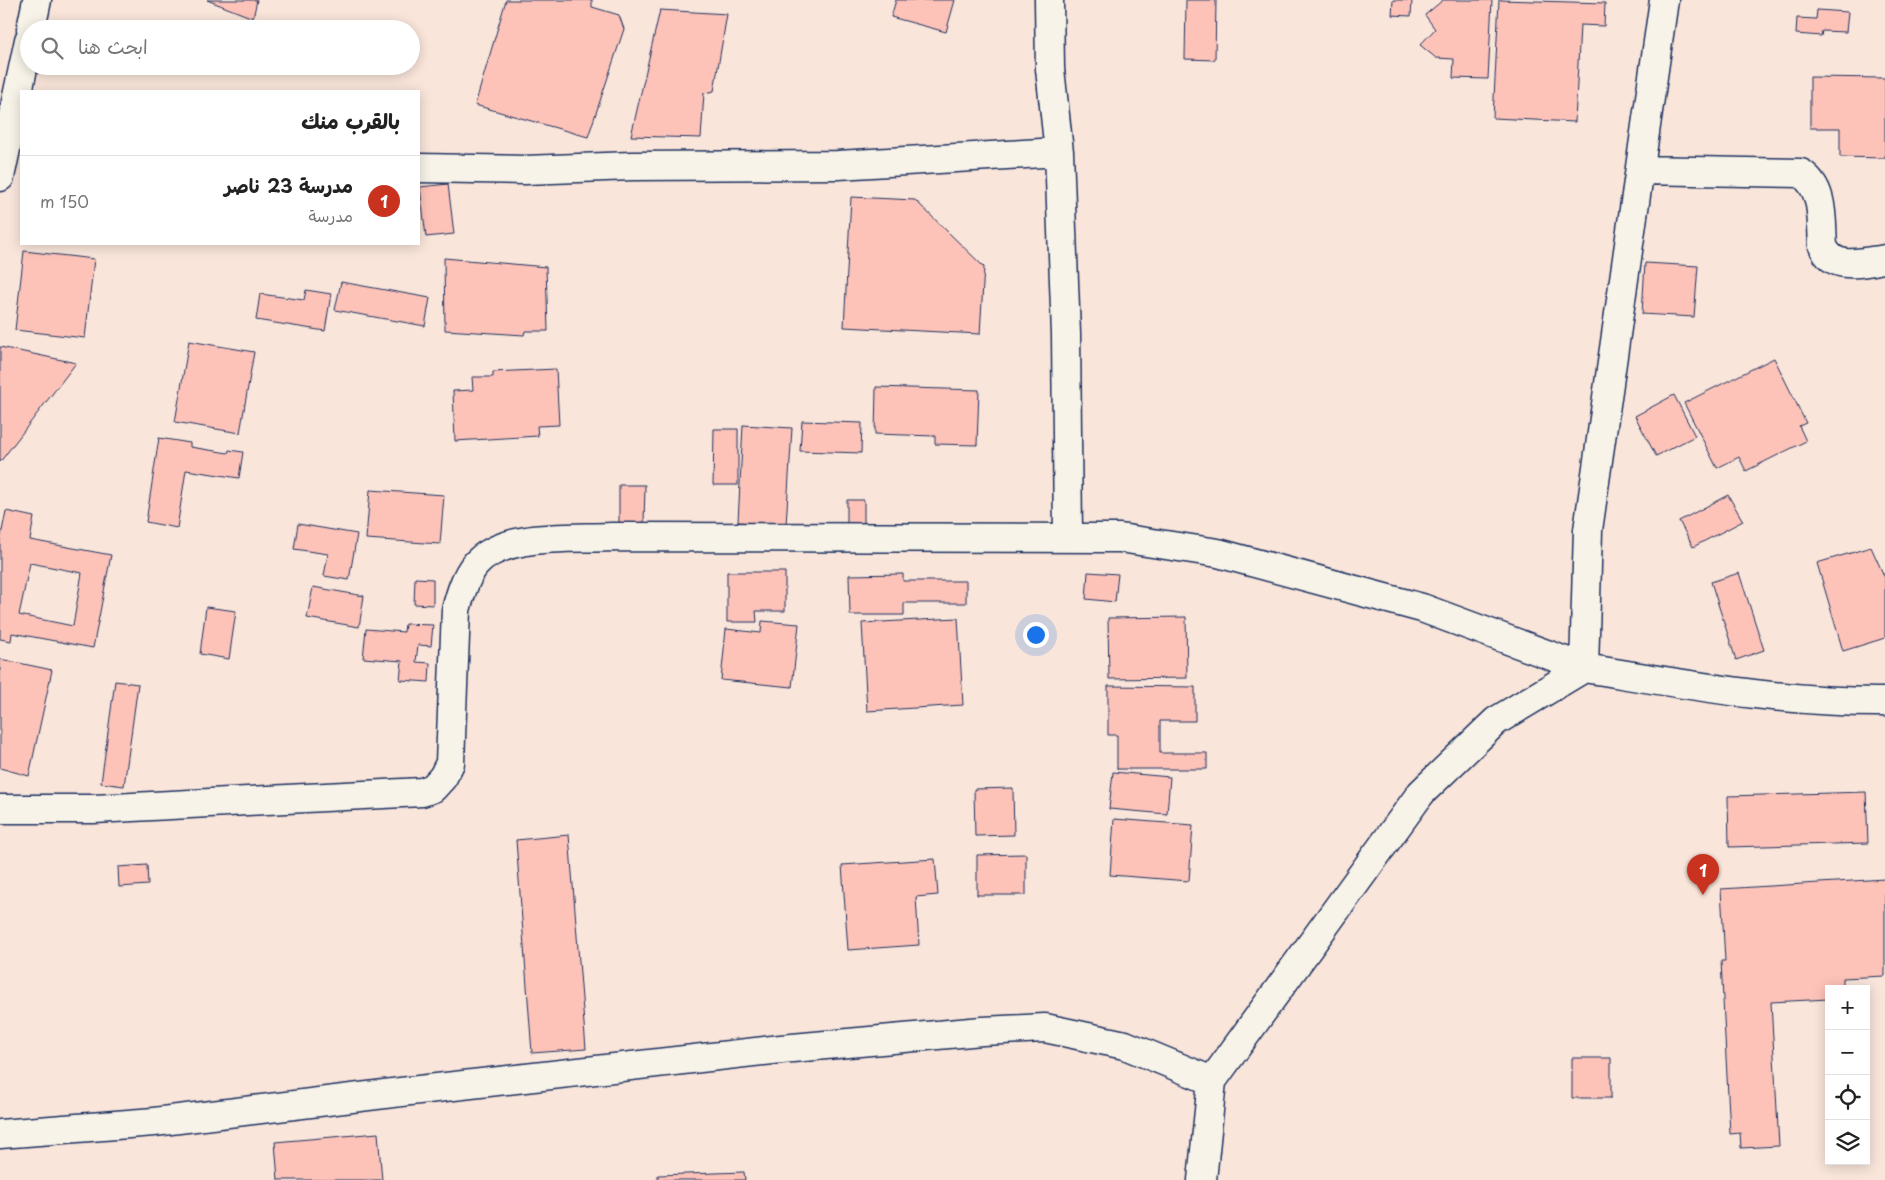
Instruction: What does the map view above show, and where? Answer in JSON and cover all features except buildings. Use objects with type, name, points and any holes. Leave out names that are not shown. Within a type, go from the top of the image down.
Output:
[{"type":"street","points":[[33,20],[37,0]]},
{"type":"street","points":[[1049,0],[1050,69],[1060,152],[1066,334],[1068,537]]},
{"type":"street","points":[[1584,668],[1588,530],[1664,0]]},
{"type":"street","points":[[0,177],[9,150],[23,75]]},
{"type":"street","points":[[420,168],[525,170],[632,166],[838,165],[1060,152]]},
{"type":"street","points":[[1640,170],[1801,173],[1812,180],[1818,192],[1823,246],[1826,254],[1843,264],[1885,259]]},
{"type":"street","points":[[0,809],[94,809],[351,797],[422,792],[433,788],[450,764],[456,610],[461,589],[476,564],[498,549],[529,540],[611,537],[863,540],[1120,538],[1218,553],[1422,608],[1584,668],[1721,691],[1844,702],[1885,702]]},
{"type":"street","points":[[1202,1180],[1212,1081],[1421,792],[1496,721],[1584,668]]},
{"type":"street","points":[[0,1134],[154,1122],[401,1092],[782,1050],[1046,1028],[1125,1045],[1212,1081]]},
{"type":"place","name":"مدرسة 23 ناصر","points":[[1703,895]]}]
